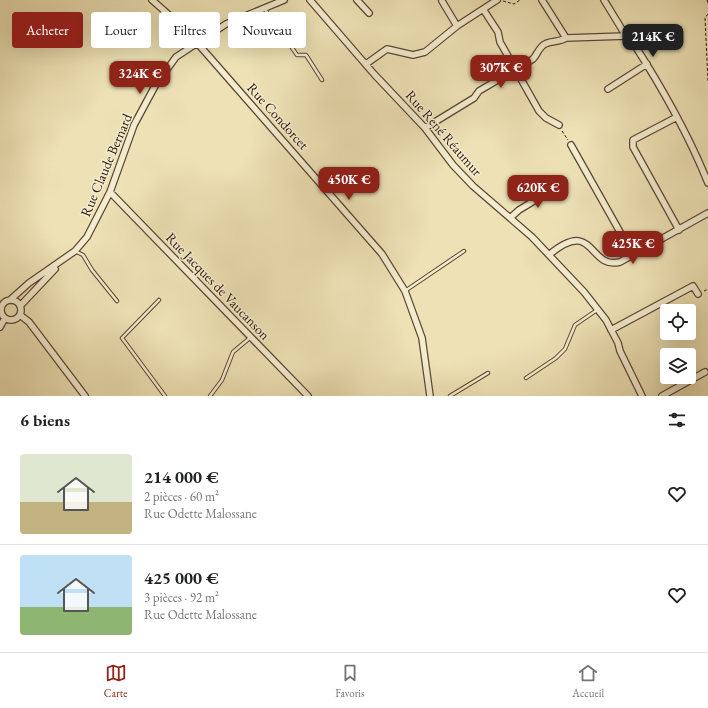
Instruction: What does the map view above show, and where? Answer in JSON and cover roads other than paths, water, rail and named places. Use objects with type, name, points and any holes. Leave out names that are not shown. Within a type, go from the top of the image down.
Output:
[{"type":"street","name":"Rue Condorcet","points":[[152,0],[165,12]]},
{"type":"street","name":"Rue Claude Bernard","points":[[220,28],[226,24],[284,0]]},
{"type":"street","name":"Rue René Réaumur","points":[[310,0],[425,128],[453,165],[473,186],[550,254],[598,310],[611,330],[642,396]]},
{"type":"street","points":[[358,0],[369,13]]},
{"type":"street","points":[[366,64],[387,48],[414,55],[426,52],[457,26],[499,0]]},
{"type":"street","points":[[542,0],[566,38]]},
{"type":"street","points":[[604,0],[626,36],[632,41],[648,64],[698,158],[708,183]]},
{"type":"street","points":[[442,1],[457,26]]},
{"type":"street","points":[[483,9],[498,32],[500,42],[539,111],[546,118],[559,125]]},
{"type":"street","points":[[425,128],[474,98],[479,91],[533,59],[545,43],[559,42],[566,38],[626,36]]},
{"type":"street","name":"Rue Claude Bernard","points":[[63,260],[75,251],[87,237],[110,192],[134,125],[155,86],[176,57],[190,48]]},
{"type":"street","name":"Rue Condorcet","points":[[201,48],[382,254],[405,291],[422,338],[430,396]]},
{"type":"street","points":[[608,89],[648,64]]},
{"type":"street","points":[[677,117],[634,140],[633,147],[679,230]]},
{"type":"street","points":[[571,145],[632,255]]},
{"type":"street","points":[[510,218],[518,210],[557,187]]},
{"type":"street","name":"Rue Jacques de Vaucanson","points":[[110,192],[308,396]]},
{"type":"street","points":[[550,254],[569,241],[584,241],[602,259],[613,264],[679,230],[708,213]]},
{"type":"street","points":[[20,315],[12,320],[6,318],[1,311],[1,303],[10,300],[29,283],[63,260]]},
{"type":"street","points":[[20,315],[20,306],[63,260]]},
{"type":"street","points":[[611,330],[693,286],[698,294]]},
{"type":"street","points":[[10,300],[14,301],[20,306]]},
{"type":"street","points":[[20,315],[29,322],[85,396]]},
{"type":"street","points":[[0,327],[6,318]]},
{"type":"street","points":[[662,396],[704,372]]},
{"type":"lane","points":[[264,8],[297,55],[306,55],[322,80]]},
{"type":"lane","points":[[75,251],[83,255],[92,270],[117,301]]},
{"type":"lane","points":[[405,291],[464,251]]},
{"type":"lane","points":[[160,300],[122,338],[165,396]]},
{"type":"lane","points":[[526,378],[556,358],[565,349],[575,325],[598,310]]},
{"type":"lane","points":[[210,396],[222,380],[233,352],[251,337]]},
{"type":"lane","points":[[450,396],[488,373]]}]
